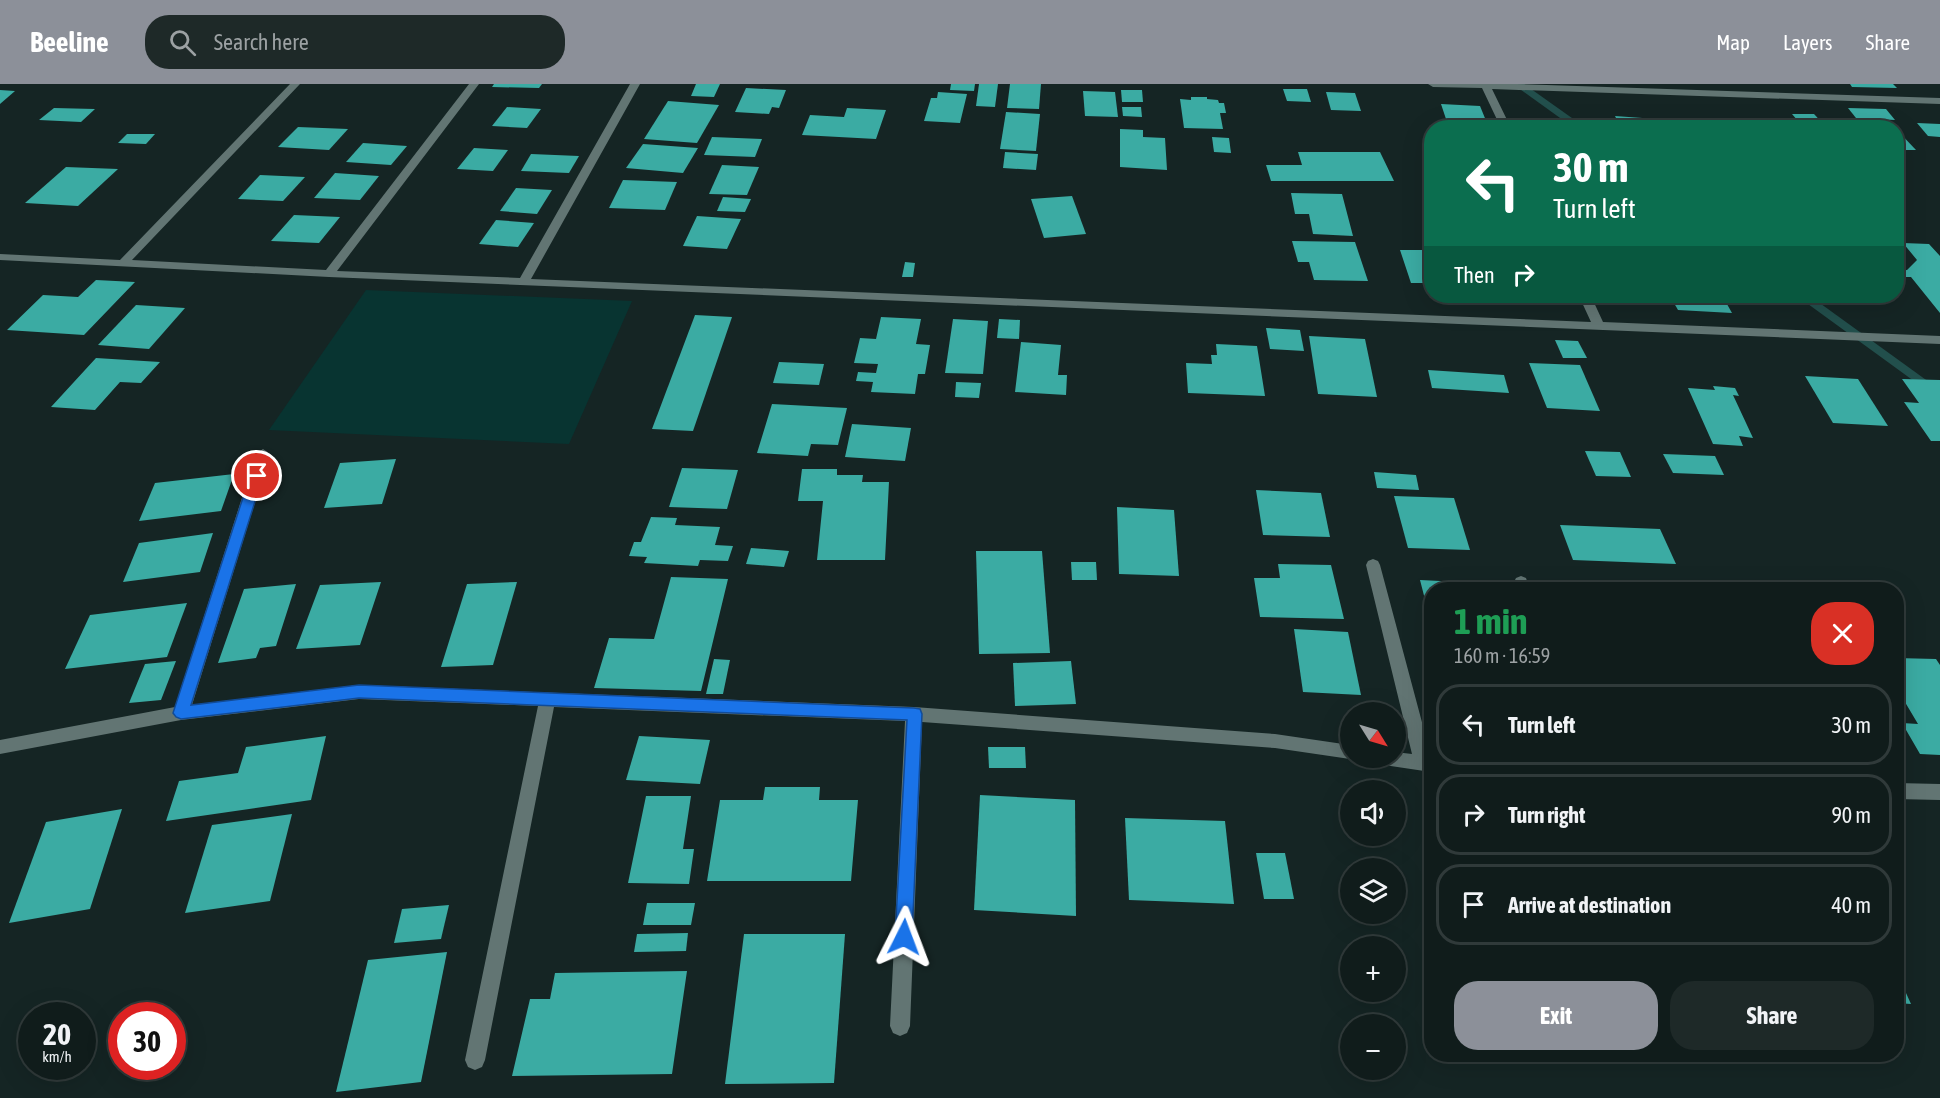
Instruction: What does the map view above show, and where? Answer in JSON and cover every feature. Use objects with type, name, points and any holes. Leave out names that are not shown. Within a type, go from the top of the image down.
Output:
[{"type":"street","points":[[123,263],[295,84]]},
{"type":"street","points":[[329,273],[474,84]]},
{"type":"street","points":[[525,280],[635,84]]},
{"type":"street","points":[[1433,84],[1940,101]]},
{"type":"street","points":[[1486,85],[1502,120]]},
{"type":"street","points":[[0,257],[329,273],[1940,340]]},
{"type":"street","points":[[1588,303],[1599,326]]},
{"type":"street","points":[[181,713],[263,454]]},
{"type":"street","points":[[1373,565],[1424,753]]},
{"type":"street","points":[[0,747],[181,713],[359,692],[914,714],[1275,741],[1340,751]]},
{"type":"street","points":[[475,1060],[547,701]]},
{"type":"street","points":[[900,1026],[914,714]]},
{"type":"street","points":[[1406,761],[1424,764]]},
{"type":"street","points":[[1904,790],[1940,792]]},
{"type":"shaded area","points":[[366,290],[632,301],[569,444],[269,430]]},
{"type":"building","points":[[494,84],[542,84],[539,88],[492,87]]},
{"type":"building","points":[[696,84],[720,84],[714,97],[691,96]]},
{"type":"building","points":[[951,84],[975,84],[974,91],[950,90]]},
{"type":"building","points":[[979,84],[998,84],[995,107],[976,106]]},
{"type":"building","points":[[1010,84],[1041,84],[1039,109],[1007,108]]},
{"type":"building","points":[[1850,84],[1893,84],[1897,88],[1852,87]]},
{"type":"building","points":[[746,88],[786,90],[779,108],[772,107],[769,114],[735,112]]},
{"type":"building","points":[[1283,89],[1307,89],[1311,102],[1287,101]]},
{"type":"building","points":[[0,90],[15,91],[0,104]]},
{"type":"building","points":[[1121,90],[1142,90],[1143,102],[1122,102]]},
{"type":"building","points":[[1083,91],[1115,92],[1118,117],[1085,116]]},
{"type":"building","points":[[938,92],[967,94],[960,123],[924,121],[931,98],[937,98]]},
{"type":"building","points":[[1326,92],[1355,93],[1361,111],[1331,110]]},
{"type":"building","points":[[1191,97],[1207,97],[1207,99],[1224,103],[1226,113],[1220,113],[1223,129],[1184,128],[1180,99],[1191,100]]},
{"type":"building","points":[[668,101],[719,105],[697,143],[644,139]]},
{"type":"building","points":[[1441,104],[1480,106],[1486,120],[1446,120]]},
{"type":"building","points":[[507,107],[541,109],[527,128],[492,126]]},
{"type":"building","points":[[1122,107],[1141,107],[1142,117],[1123,116]]},
{"type":"building","points":[[54,108],[95,109],[81,122],[39,120]]},
{"type":"building","points":[[847,108],[886,110],[876,139],[802,135],[810,115],[844,117]]},
{"type":"building","points":[[1848,108],[1886,109],[1895,120],[1856,118]]},
{"type":"building","points":[[1006,112],[1040,114],[1036,151],[1000,149]]},
{"type":"building","points":[[1792,114],[1814,114],[1820,120],[1797,120]]},
{"type":"building","points":[[1615,116],[1656,120],[1617,120]]},
{"type":"building","points":[[1917,123],[1940,124],[1940,137],[1928,136]]},
{"type":"building","points":[[298,127],[348,129],[329,150],[278,147]]},
{"type":"building","points":[[1120,129],[1143,130],[1143,137],[1165,138],[1167,170],[1120,167]]},
{"type":"building","points":[[127,134],[155,134],[146,144],[118,143]]},
{"type":"building","points":[[712,137],[762,139],[755,157],[704,155]]},
{"type":"building","points":[[1212,137],[1229,138],[1231,153],[1214,152]]},
{"type":"building","points":[[1904,137],[1916,150],[1904,150]]},
{"type":"building","points":[[363,143],[407,146],[391,165],[346,162]]},
{"type":"building","points":[[643,144],[698,148],[683,173],[626,168]]},
{"type":"building","points":[[474,148],[508,150],[493,171],[457,169]]},
{"type":"building","points":[[1005,152],[1038,154],[1036,170],[1003,168]]},
{"type":"building","points":[[1298,152],[1380,152],[1394,181],[1271,181],[1266,165],[1302,165]]},
{"type":"building","points":[[531,154],[579,156],[569,173],[521,171]]},
{"type":"building","points":[[722,165],[759,167],[747,195],[709,194]]},
{"type":"building","points":[[66,167],[118,169],[78,206],[25,203]]},
{"type":"building","points":[[335,173],[379,176],[360,200],[314,198]]},
{"type":"building","points":[[260,175],[305,177],[283,201],[238,199]]},
{"type":"building","points":[[623,180],[677,182],[665,210],[609,208]]},
{"type":"building","points":[[516,188],[552,190],[537,214],[500,211]]},
{"type":"building","points":[[1291,193],[1342,194],[1353,236],[1313,234],[1309,214],[1295,214]]},
{"type":"building","points":[[1072,196],[1086,234],[1044,238],[1031,199]]},
{"type":"building","points":[[723,197],[751,199],[745,212],[717,211]]},
{"type":"building","points":[[294,215],[340,217],[319,243],[271,241]]},
{"type":"building","points":[[697,216],[741,219],[727,249],[683,246]]},
{"type":"building","points":[[496,220],[534,223],[518,247],[479,244]]},
{"type":"building","points":[[1292,241],[1355,242],[1368,281],[1314,280],[1309,262],[1298,262]]},
{"type":"building","points":[[1904,243],[1929,244],[1940,256],[1940,313],[1911,277],[1904,277],[1904,270],[1917,260]]},
{"type":"building","points":[[1400,250],[1424,250],[1424,283],[1411,283]]},
{"type":"building","points":[[905,262],[915,263],[913,277],[902,277]]},
{"type":"building","points":[[96,280],[135,282],[84,335],[7,330],[43,295],[78,297]]},
{"type":"building","points":[[1674,303],[1726,303],[1732,313],[1678,310]]},
{"type":"building","points":[[136,305],[185,308],[149,349],[98,345]]},
{"type":"building","points":[[695,315],[732,317],[693,431],[652,429]]},
{"type":"building","points":[[881,317],[921,319],[916,344],[930,345],[925,374],[918,374],[915,394],[871,392],[873,382],[856,381],[858,372],[876,373],[878,364],[854,363],[860,338],[876,339]]},
{"type":"building","points":[[953,319],[988,321],[983,374],[945,373]]},
{"type":"building","points":[[999,319],[1020,320],[1019,339],[997,338]]},
{"type":"building","points":[[1266,328],[1300,330],[1304,351],[1270,349]]},
{"type":"building","points":[[1309,336],[1365,339],[1377,397],[1318,394]]},
{"type":"building","points":[[1555,340],[1578,341],[1587,358],[1563,358]]},
{"type":"building","points":[[1021,342],[1061,345],[1058,375],[1067,375],[1066,395],[1015,392]]},
{"type":"building","points":[[1216,344],[1257,346],[1265,396],[1188,393],[1186,363],[1212,364],[1211,355],[1217,355]]},
{"type":"building","points":[[96,358],[160,362],[141,383],[120,382],[95,410],[51,407]]},
{"type":"building","points":[[779,362],[824,364],[819,385],[773,383]]},
{"type":"building","points":[[1529,363],[1580,365],[1600,411],[1547,408]]},
{"type":"building","points":[[1428,370],[1504,375],[1509,393],[1432,388]]},
{"type":"building","points":[[1805,376],[1858,379],[1888,426],[1833,423]]},
{"type":"building","points":[[1902,379],[1940,380],[1940,441],[1931,441],[1904,402],[1919,403]]},
{"type":"building","points":[[956,382],[981,383],[979,398],[955,397]]},
{"type":"building","points":[[1713,386],[1735,388],[1739,396],[1733,395],[1753,438],[1739,436],[1743,446],[1713,444],[1688,388],[1715,390]]},
{"type":"building","points":[[772,404],[847,408],[838,445],[811,444],[808,456],[757,453]]},
{"type":"building","points":[[852,424],[911,428],[905,461],[845,457]]},
{"type":"building","points":[[1585,451],[1620,452],[1631,477],[1596,476]]},
{"type":"building","points":[[1663,454],[1715,456],[1724,475],[1673,473]]},
{"type":"building","points":[[396,459],[382,504],[324,508],[340,463]]},
{"type":"building","points":[[682,468],[738,470],[727,509],[669,507]]},
{"type":"building","points":[[802,469],[837,469],[837,475],[863,475],[862,482],[889,482],[885,560],[817,560],[823,501],[798,501]]},
{"type":"building","points":[[1374,472],[1416,475],[1419,490],[1377,488]]},
{"type":"building","points":[[234,474],[221,511],[139,521],[155,483]]},
{"type":"building","points":[[1256,490],[1321,493],[1330,537],[1263,535]]},
{"type":"building","points":[[1394,496],[1454,498],[1470,550],[1408,548]]},
{"type":"building","points":[[1117,507],[1174,510],[1179,576],[1119,574]]},
{"type":"building","points":[[651,517],[677,518],[675,525],[720,527],[715,545],[733,546],[728,561],[700,560],[698,566],[644,563],[647,557],[629,556],[634,542],[641,542]]},
{"type":"building","points":[[1560,525],[1660,529],[1676,564],[1573,560]]},
{"type":"building","points":[[213,533],[200,572],[123,582],[139,543]]},
{"type":"building","points":[[751,548],[789,551],[784,567],[746,564]]},
{"type":"building","points":[[976,551],[1042,551],[1050,653],[979,654]]},
{"type":"building","points":[[1071,562],[1096,562],[1097,580],[1072,580]]},
{"type":"building","points":[[1278,564],[1331,565],[1344,619],[1260,617],[1254,578],[1280,578]]},
{"type":"building","points":[[671,577],[728,579],[701,691],[594,688],[609,638],[654,639]]},
{"type":"building","points":[[1420,580],[1461,582],[1424,582],[1424,596]]},
{"type":"building","points":[[381,582],[360,645],[296,649],[320,585]]},
{"type":"building","points":[[517,582],[493,665],[441,667],[467,584]]},
{"type":"building","points":[[296,584],[276,646],[260,648],[256,658],[218,663],[244,589]]},
{"type":"building","points":[[187,603],[167,657],[65,669],[90,615]]},
{"type":"building","points":[[1294,629],[1348,632],[1361,695],[1303,692]]},
{"type":"building","points":[[1904,658],[1936,659],[1940,665],[1940,755],[1920,754],[1904,726],[1904,723],[1918,724],[1904,700]]},
{"type":"building","points":[[714,659],[730,660],[723,694],[706,694]]},
{"type":"building","points":[[176,661],[161,700],[129,703],[145,664]]},
{"type":"building","points":[[1071,661],[1076,704],[1015,706],[1013,663]]},
{"type":"building","points":[[326,736],[311,800],[166,821],[179,781],[238,773],[246,747]]},
{"type":"building","points":[[639,736],[710,740],[700,784],[626,780]]},
{"type":"building","points":[[988,747],[1025,747],[1026,768],[989,768]]},
{"type":"building","points":[[765,787],[820,787],[819,800],[858,800],[851,881],[707,881],[720,800],[763,800]]},
{"type":"building","points":[[980,795],[1075,800],[1076,916],[974,910]]},
{"type":"building","points":[[646,796],[691,796],[683,849],[694,849],[689,884],[628,883]]},
{"type":"building","points":[[122,809],[90,909],[9,923],[46,822]]},
{"type":"building","points":[[292,814],[270,901],[185,913],[212,825]]},
{"type":"building","points":[[1125,818],[1225,821],[1234,904],[1129,900]]},
{"type":"building","points":[[1256,853],[1285,853],[1294,899],[1264,899]]},
{"type":"building","points":[[647,903],[695,903],[691,925],[643,925]]},
{"type":"building","points":[[449,905],[441,939],[394,943],[402,909]]},
{"type":"building","points":[[688,933],[686,951],[634,952],[637,934]]},
{"type":"building","points":[[744,934],[845,934],[834,1083],[725,1084]]},
{"type":"building","points":[[447,952],[421,1082],[336,1092],[368,960]]},
{"type":"building","points":[[687,971],[672,1074],[512,1076],[530,999],[550,999],[555,973]]},
{"type":"building","points":[[1904,989],[1911,1004],[1904,1004]]},
{"type":"waterway","points":[[1518,84],[1570,120]]},
{"type":"waterway","points":[[1813,303],[1940,396]]},
{"type":"route","points":[[257,476],[181,713],[359,692],[914,714],[904,937]]}]
